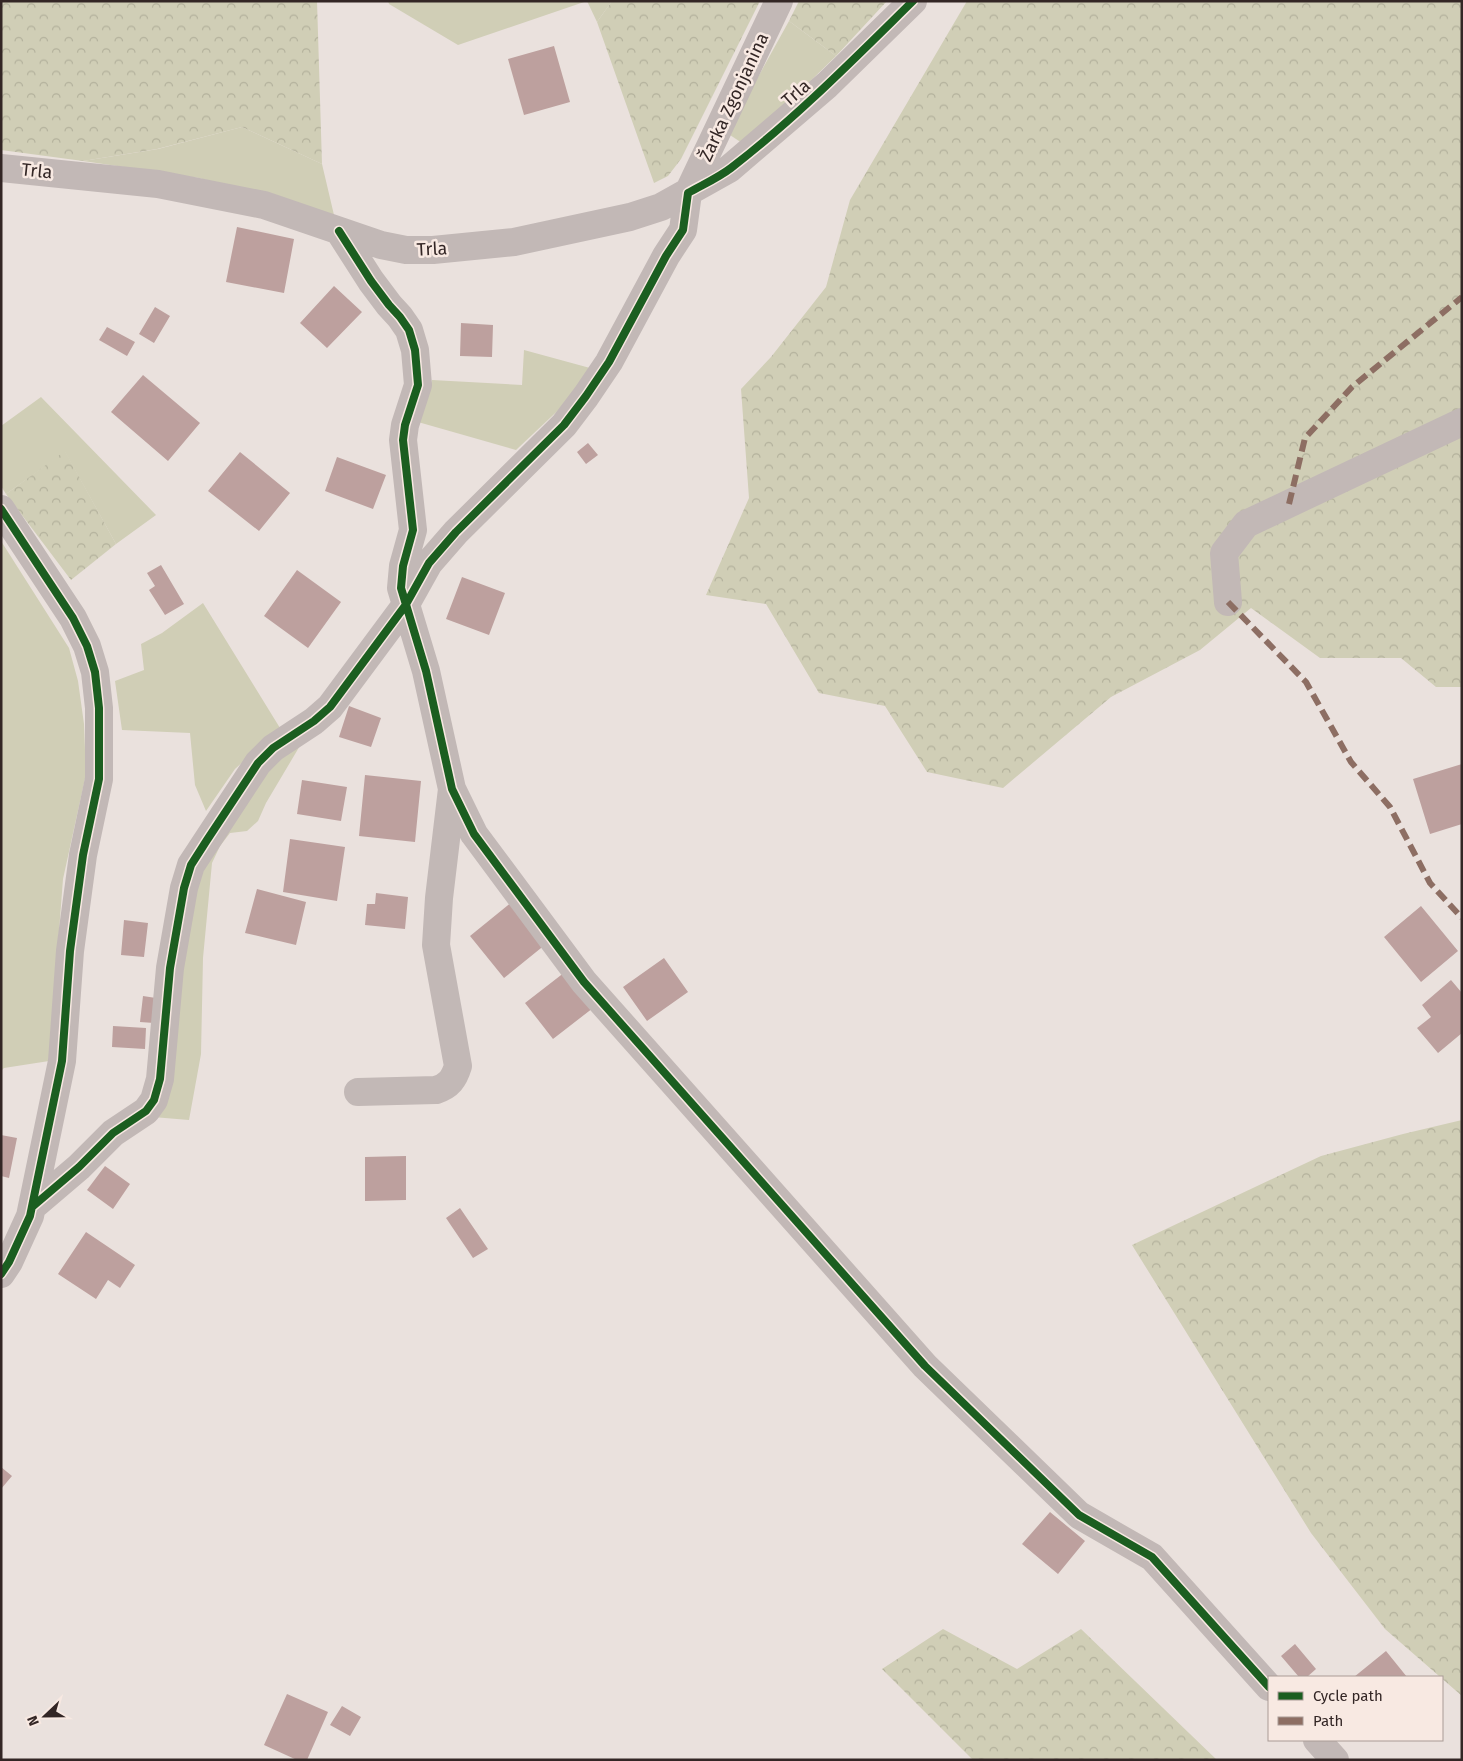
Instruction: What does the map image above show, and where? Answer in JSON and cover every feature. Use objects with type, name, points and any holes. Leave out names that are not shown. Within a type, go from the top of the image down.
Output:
[{"type":"street","name":"Žarka Zgonjanina","points":[[32,1207],[79,1168],[112,1133],[146,1111],[154,1100],[160,1080],[170,968],[184,888],[191,865],[258,763],[273,748],[314,721],[330,707],[405,606],[428,563],[456,532],[564,425],[586,396],[609,362],[666,256],[683,230],[688,193],[779,1]]},
{"type":"street","name":"Trla","points":[[1,168],[158,184],[264,205],[381,245],[406,250],[433,250],[514,242],[630,217],[661,207],[729,170],[827,85],[913,1]]},
{"type":"street","points":[[339,231],[371,281],[400,316],[409,330],[416,350],[418,385],[405,425],[403,440],[413,530],[403,566],[401,588],[426,671],[452,789],[474,834],[584,982],[925,1366],[1079,1515],[1152,1557],[1268,1686]]},
{"type":"street","points":[[1228,602],[1224,553],[1246,524],[1462,422]]},
{"type":"street","points":[[1,509],[73,618],[87,646],[95,672],[99,708],[99,779],[83,855],[71,942],[62,1060],[30,1216],[9,1262],[1,1274]]},
{"type":"street","points":[[358,1092],[436,1090],[446,1087],[454,1079],[458,1066],[436,945],[439,898],[452,789]]},
{"type":"street","points":[[1318,1741],[1335,1760]]},
{"type":"green space","points":[[1,1],[317,1],[322,164],[242,127],[157,149],[83,161],[1,150]]},
{"type":"green space","points":[[388,1],[587,1],[458,45],[389,4]]},
{"type":"green space","points":[[587,1],[612,1],[597,22]]},
{"type":"green space","points":[[612,1],[760,1],[681,159],[668,176],[654,183],[597,22]]},
{"type":"green space","points":[[799,1],[887,1],[836,56],[789,21]]},
{"type":"green space","points":[[967,1],[1462,1],[1462,687],[1436,687],[1401,658],[1320,658],[1251,608],[1200,650],[1111,697],[1003,788],[927,772],[885,706],[819,693],[766,604],[706,595],[749,498],[741,389],[771,357],[826,287],[850,200]]},
{"type":"green space","points":[[789,21],[836,56],[745,145],[727,133]]},
{"type":"green space","points":[[242,127],[322,164],[334,215],[199,178],[83,161],[158,149]]},
{"type":"green space","points":[[524,350],[590,368],[567,402],[516,450],[418,422],[432,380],[522,385]]},
{"type":"green space","points":[[41,397],[156,515],[116,544],[65,452],[6,494],[1,486],[1,426]]},
{"type":"green space","points":[[65,451],[116,544],[71,580],[6,494]]},
{"type":"green space","points":[[1,541],[69,648],[78,681],[84,724],[86,774],[63,879],[49,1061],[4,1068],[1,1071]]},
{"type":"green space","points":[[203,603],[280,728],[235,769],[206,811],[195,785],[190,733],[122,730],[115,681],[144,670],[141,644],[162,633]]},
{"type":"green space","points":[[301,744],[266,803],[258,821],[247,831],[230,833],[220,846],[212,863],[203,958],[201,1054],[189,1120],[153,1117],[198,873],[262,772]]},
{"type":"green space","points":[[1462,1120],[1462,1696],[1443,1679],[1443,1676],[1439,1676],[1385,1629],[1311,1533],[1132,1245],[1321,1156]]},
{"type":"green space","points":[[943,1629],[1017,1669],[1081,1629],[1217,1760],[973,1760],[882,1669]]},
{"type":"building","points":[[554,46],[570,102],[524,115],[508,59]]},
{"type":"building","points":[[237,227],[294,239],[284,293],[226,282]]},
{"type":"building","points":[[334,286],[362,312],[327,348],[300,323]]},
{"type":"building","points":[[155,307],[170,316],[154,343],[139,334]]},
{"type":"building","points":[[461,323],[493,325],[492,357],[460,356]]},
{"type":"building","points":[[107,327],[135,342],[127,356],[99,340]]},
{"type":"building","points":[[143,375],[200,423],[168,461],[111,412]]},
{"type":"building","points":[[588,443],[598,455],[586,464],[577,452]]},
{"type":"building","points":[[240,452],[290,493],[259,531],[208,491]]},
{"type":"building","points":[[337,457],[386,475],[373,509],[325,491]]},
{"type":"building","points":[[161,565],[184,604],[165,615],[149,590],[155,586],[147,573]]},
{"type":"building","points":[[297,570],[341,602],[308,648],[264,616]]},
{"type":"building","points":[[462,577],[505,593],[489,635],[446,619]]},
{"type":"building","points":[[349,706],[381,718],[371,747],[339,737]]},
{"type":"building","points":[[1462,764],[1462,824],[1430,834],[1413,779]]},
{"type":"building","points":[[365,775],[421,781],[415,842],[359,836]]},
{"type":"building","points":[[302,780],[347,787],[341,821],[297,814]]},
{"type":"building","points":[[290,839],[345,847],[337,901],[283,892]]},
{"type":"building","points":[[257,889],[306,902],[296,945],[245,933]]},
{"type":"building","points":[[376,893],[408,897],[405,929],[365,925],[367,904],[375,904]]},
{"type":"building","points":[[512,902],[546,944],[504,978],[470,936]]},
{"type":"building","points":[[1421,906],[1458,951],[1421,982],[1384,937]]},
{"type":"building","points":[[124,920],[148,923],[144,957],[121,955]]},
{"type":"building","points":[[664,958],[688,992],[647,1021],[623,987]]},
{"type":"building","points":[[565,972],[593,1008],[553,1039],[525,1003]]},
{"type":"building","points":[[1451,980],[1462,993],[1462,1033],[1438,1053],[1417,1028],[1431,1017],[1422,1005]]},
{"type":"building","points":[[143,996],[156,998],[154,1023],[140,1022]]},
{"type":"building","points":[[113,1026],[146,1028],[145,1049],[112,1047]]},
{"type":"building","points":[[1,1135],[17,1138],[9,1178],[1,1176]]},
{"type":"building","points":[[406,1156],[406,1200],[365,1201],[365,1157]]},
{"type":"building","points":[[105,1166],[130,1184],[113,1209],[87,1190]]},
{"type":"building","points":[[460,1208],[488,1249],[473,1258],[446,1218]]},
{"type":"building","points":[[86,1232],[135,1265],[120,1288],[108,1280],[96,1299],[58,1274]]},
{"type":"building","points":[[1,1467],[12,1476],[1,1489]]},
{"type":"building","points":[[1050,1512],[1085,1541],[1058,1574],[1022,1544]]},
{"type":"building","points":[[1295,1644],[1316,1669],[1308,1676],[1298,1676],[1281,1656]]},
{"type":"building","points":[[1386,1651],[1406,1676],[1355,1676]]},
{"type":"building","points":[[287,1694],[328,1712],[307,1760],[297,1760],[264,1745]]},
{"type":"building","points":[[342,1706],[361,1717],[350,1736],[330,1725]]},
{"type":"marked path","points":[[1289,504],[1305,438],[1352,387],[1462,297]]},
{"type":"marked path","points":[[1228,602],[1306,682],[1351,762],[1390,807],[1430,883],[1462,918]]},
{"type":"cycle path","points":[[32,1207],[79,1167],[113,1133],[146,1111],[154,1100],[160,1079],[170,968],[184,888],[191,865],[258,763],[273,748],[314,721],[330,707],[405,606],[429,563],[456,532],[564,425],[586,396],[609,362],[666,256],[683,230],[688,193],[726,172],[779,129],[913,1]]},
{"type":"cycle path","points":[[339,231],[371,281],[409,330],[415,350],[418,385],[405,425],[403,440],[413,530],[403,566],[401,588],[426,671],[452,789],[474,834],[584,982],[925,1366],[1079,1515],[1152,1557],[1268,1686]]},
{"type":"cycle path","points":[[1,509],[73,618],[87,646],[95,672],[99,708],[99,779],[83,855],[70,951],[62,1061],[30,1216],[9,1262],[1,1274]]}]
